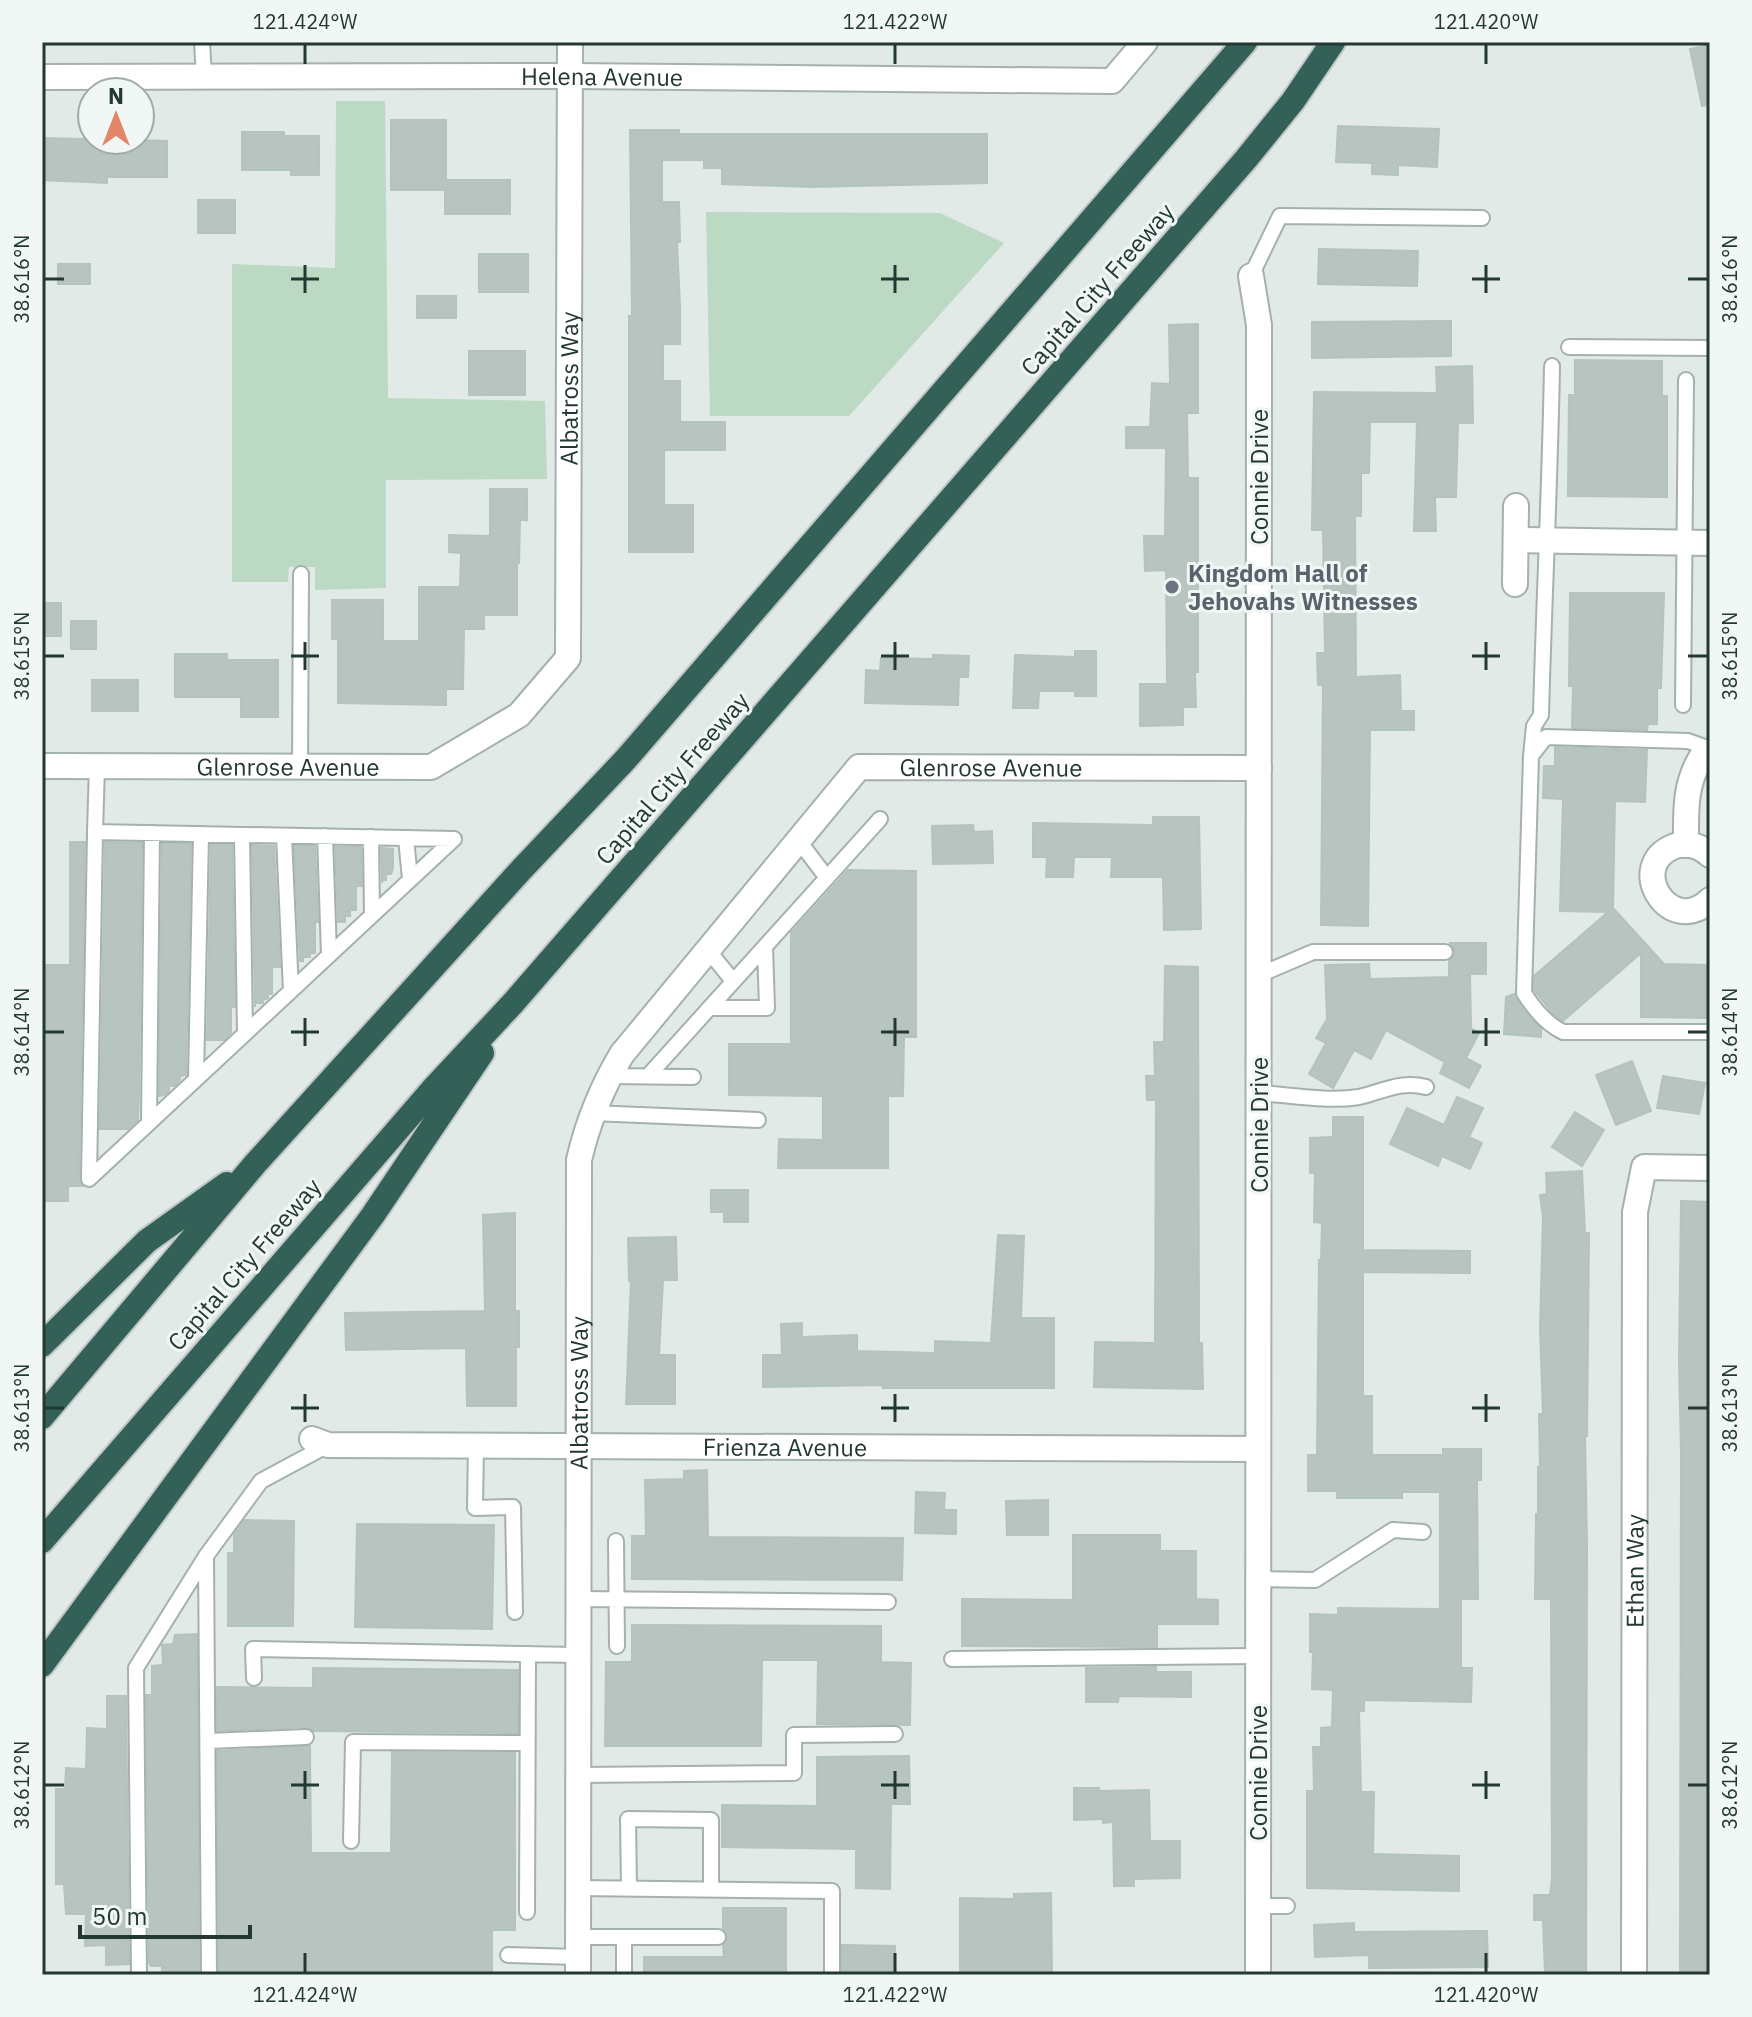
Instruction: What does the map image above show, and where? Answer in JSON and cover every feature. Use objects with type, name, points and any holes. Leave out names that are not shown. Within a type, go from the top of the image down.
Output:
[{"type":"highway","name":"Capital City Freeway","points":[[42,1417],[255,1164],[521,870],[626,759],[1245,42]]},
{"type":"highway","name":"Capital City Freeway","points":[[42,1541],[1246,159],[1293,101],[1333,42]]},
{"type":"highway","points":[[1293,101],[1341,42]]},
{"type":"highway","points":[[42,1665],[373,1215],[450,1104],[514,1002]]},
{"type":"highway","points":[[42,1345],[147,1241],[255,1164]]},
{"type":"street","name":"Albatross Way","points":[[519,715],[568,658],[570,42]]},
{"type":"street","name":"Helena Avenue","points":[[42,77],[569,76],[1112,81],[1145,42]]},
{"type":"street","name":"Connie Drive","points":[[1251,276],[1259,325],[1258,1975]]},
{"type":"street","points":[[1515,584],[1516,506]]},
{"type":"street","points":[[1516,540],[1710,543]]},
{"type":"street","name":"Glenrose Avenue","points":[[42,766],[431,767],[519,715]]},
{"type":"street","points":[[1686,845],[1686,798],[1691,774],[1702,756],[1710,752]]},
{"type":"street","name":"Glenrose Avenue","points":[[772,874],[859,767],[1259,768]]},
{"type":"street","points":[[1710,855],[1704,849],[1686,845],[1672,847],[1656,863],[1652,874],[1657,895],[1665,904],[1685,911],[1696,909],[1710,900]]},
{"type":"street","name":"Albatross Way","points":[[578,1956],[579,1160],[592,1113],[622,1054],[772,874]]},
{"type":"street","name":"Ethan Way","points":[[1634,1975],[1635,1212],[1644,1167],[1710,1168]]},
{"type":"street","name":"Frienza Avenue","points":[[320,1442],[1258,1449]]},
{"type":"lane","points":[[202,42],[204,77]]},
{"type":"lane","points":[[1251,276],[1280,216],[1482,218]]},
{"type":"lane","points":[[1569,347],[1710,348]]},
{"type":"lane","points":[[1552,366],[1541,715],[1534,726],[1531,756],[1524,993],[1532,1006],[1553,1027],[1563,1032],[1710,1032]]},
{"type":"lane","points":[[1683,705],[1686,380]]},
{"type":"lane","points":[[300,767],[301,574]]},
{"type":"lane","points":[[1531,756],[1546,737],[1688,741],[1710,752]]},
{"type":"lane","points":[[95,832],[454,839],[89,1179],[95,832],[97,766]]},
{"type":"lane","points":[[648,1076],[880,819]]},
{"type":"lane","points":[[149,1123],[152,833]]},
{"type":"lane","points":[[196,1079],[201,834]]},
{"type":"lane","points":[[242,835],[245,1033]]},
{"type":"lane","points":[[284,836],[291,991]]},
{"type":"lane","points":[[325,836],[329,955]]},
{"type":"lane","points":[[371,837],[372,915]]},
{"type":"lane","points":[[406,838],[410,879]]},
{"type":"lane","points":[[799,841],[827,878]]},
{"type":"lane","points":[[709,1008],[767,1008],[765,947]]},
{"type":"lane","points":[[708,950],[733,981]]},
{"type":"lane","points":[[1259,975],[1313,952],[1445,952]]},
{"type":"lane","points":[[609,1076],[693,1077]]},
{"type":"lane","points":[[1259,1093],[1318,1098],[1358,1097],[1400,1085],[1426,1087]]},
{"type":"lane","points":[[592,1113],[758,1120]]},
{"type":"lane","points":[[139,1975],[136,1668],[206,1556],[261,1481],[320,1442]]},
{"type":"lane","points":[[476,1445],[475,1508],[513,1507],[515,1612]]},
{"type":"lane","points":[[1258,1579],[1315,1580],[1393,1530],[1423,1532]]},
{"type":"lane","points":[[616,1541],[617,1646]]},
{"type":"lane","points":[[206,1556],[209,1975]]},
{"type":"lane","points":[[577,1599],[888,1602]]},
{"type":"lane","points":[[254,1678],[253,1649],[577,1655]]},
{"type":"lane","points":[[527,1912],[528,1654]]},
{"type":"lane","points":[[952,1659],[1258,1656]]},
{"type":"lane","points":[[578,1775],[794,1773],[794,1735],[895,1734]]},
{"type":"lane","points":[[209,1741],[306,1737]]},
{"type":"lane","points":[[351,1841],[353,1742],[527,1743]]},
{"type":"lane","points":[[629,1888],[628,1819],[711,1820],[711,1890]]},
{"type":"lane","points":[[578,1888],[832,1891],[832,1975]]},
{"type":"lane","points":[[1258,1906],[1287,1906]]},
{"type":"lane","points":[[624,1937],[624,1975]]},
{"type":"lane","points":[[508,1955],[578,1956],[624,1937],[718,1937]]},
{"type":"green space","points":[[336,101],[385,101],[388,398],[545,401],[547,479],[386,480],[386,588],[315,590],[315,567],[289,567],[288,582],[232,582],[232,264],[335,268]]},
{"type":"green space","points":[[706,212],[940,213],[1004,243],[849,416],[710,416]]},
{"type":"building","points":[[1710,45],[1710,105],[1702,106],[1690,49]]},
{"type":"building","points":[[391,120],[446,120],[446,180],[510,180],[510,214],[445,214],[445,190],[391,190]]},
{"type":"building","points":[[1338,126],[1439,129],[1437,167],[1398,165],[1398,175],[1372,174],[1372,163],[1336,162]]},
{"type":"building","points":[[630,130],[679,130],[679,134],[987,134],[987,183],[811,187],[722,184],[722,168],[704,168],[704,160],[662,160],[662,202],[679,202],[680,242],[677,242],[680,344],[663,344],[663,381],[680,381],[680,422],[725,422],[725,450],[664,450],[664,505],[693,505],[693,552],[629,552],[629,316],[632,316]]},
{"type":"building","points":[[242,132],[319,136],[319,175],[291,175],[291,170],[242,170]]},
{"type":"building","points":[[42,138],[76,139],[76,156],[156,156],[156,141],[167,141],[167,177],[107,177],[107,183],[42,180]]},
{"type":"building","points":[[198,200],[235,200],[235,233],[198,233]]},
{"type":"building","points":[[1319,249],[1418,251],[1417,286],[1318,284]]},
{"type":"building","points":[[479,254],[528,254],[528,292],[479,292]]},
{"type":"building","points":[[58,264],[90,264],[90,284],[58,284]]},
{"type":"building","points":[[417,296],[456,296],[456,318],[417,318]]},
{"type":"building","points":[[1451,321],[1451,356],[1312,358],[1312,322]]},
{"type":"building","points":[[1198,324],[1198,413],[1187,413],[1188,478],[1198,478],[1196,707],[1183,707],[1183,725],[1140,726],[1140,684],[1167,684],[1166,570],[1145,571],[1144,536],[1165,536],[1166,448],[1126,448],[1126,427],[1150,427],[1152,383],[1170,384],[1169,325]]},
{"type":"building","points":[[469,351],[525,351],[525,395],[469,395]]},
{"type":"building","points":[[1575,360],[1662,361],[1662,396],[1667,396],[1667,497],[1568,496],[1569,395],[1575,395]]},
{"type":"building","points":[[1472,366],[1473,423],[1458,423],[1456,497],[1435,497],[1436,531],[1414,531],[1417,422],[1370,422],[1369,473],[1361,473],[1361,516],[1355,516],[1356,677],[1400,675],[1401,711],[1414,711],[1414,730],[1370,730],[1368,926],[1321,925],[1323,685],[1318,685],[1317,653],[1325,653],[1323,530],[1312,530],[1314,392],[1437,393],[1436,367]]},
{"type":"building","points":[[490,489],[527,489],[527,520],[520,520],[517,615],[484,615],[484,629],[464,629],[463,689],[446,689],[446,705],[338,703],[338,639],[332,639],[332,600],[383,600],[383,641],[419,641],[419,587],[460,587],[461,553],[449,552],[449,535],[490,536]]},
{"type":"building","points":[[1570,593],[1664,593],[1657,724],[1648,724],[1647,730],[1572,728]]},
{"type":"building","points":[[42,603],[61,603],[61,636],[42,636]]},
{"type":"building","points":[[71,621],[96,621],[96,649],[71,649]]},
{"type":"building","points":[[1075,651],[1096,651],[1096,696],[1075,696],[1075,691],[1039,691],[1038,708],[1013,708],[1015,655],[1075,657]]},
{"type":"building","points":[[175,654],[227,654],[227,660],[278,660],[278,717],[241,717],[241,697],[175,697]]},
{"type":"building","points":[[933,655],[969,656],[968,677],[959,677],[958,705],[865,703],[866,670],[880,671],[881,658],[933,659]]},
{"type":"building","points":[[92,680],[138,680],[138,711],[92,711]]},
{"type":"building","points":[[1555,747],[1647,750],[1645,802],[1615,801],[1613,908],[1664,964],[1710,965],[1710,1018],[1641,1017],[1641,953],[1563,1021],[1553,1014],[1534,990],[1534,976],[1608,912],[1560,911],[1563,799],[1543,798],[1544,766],[1555,766]]},
{"type":"building","points":[[1153,817],[1199,817],[1201,929],[1164,930],[1163,877],[1111,877],[1112,857],[1074,857],[1073,877],[1046,877],[1047,857],[1033,857],[1033,823],[1153,825]]},
{"type":"building","points":[[973,825],[974,832],[992,831],[993,863],[933,864],[932,826]]},
{"type":"building","points":[[70,842],[85,842],[79,1179],[82,1186],[68,1186],[68,1201],[46,1201],[42,1198],[42,1107],[46,1107],[46,965],[70,965]]},
{"type":"building","points":[[105,842],[142,843],[138,1120],[128,1129],[100,1129]]},
{"type":"building","points":[[162,843],[191,844],[186,1075],[180,1076],[174,1086],[169,1086],[169,1091],[159,1096]]},
{"type":"building","points":[[211,844],[232,845],[235,1007],[231,1007],[231,1033],[224,1040],[207,1040]]},
{"type":"building","points":[[252,845],[274,846],[280,967],[272,967],[272,994],[268,994],[263,1003],[255,1003],[255,1007]]},
{"type":"building","points":[[294,846],[315,846],[318,922],[315,922],[315,953],[303,957],[303,961],[300,961]]},
{"type":"building","points":[[335,847],[361,847],[362,886],[356,886],[356,910],[350,910],[345,922],[338,922]]},
{"type":"building","points":[[381,848],[393,849],[393,868],[382,883]]},
{"type":"building","points":[[848,870],[916,871],[916,1037],[904,1037],[903,1096],[888,1096],[888,1168],[778,1168],[779,1139],[823,1140],[823,1096],[729,1095],[729,1044],[791,1044],[791,933]]},
{"type":"building","points":[[1450,943],[1486,943],[1486,974],[1470,974],[1471,1028],[1479,1033],[1466,1058],[1481,1066],[1469,1088],[1440,1073],[1445,1062],[1386,1030],[1371,1059],[1354,1050],[1333,1088],[1309,1074],[1326,1043],[1316,1038],[1327,1019],[1325,965],[1369,964],[1370,979],[1449,977],[1449,961],[1455,953]]},
{"type":"building","points":[[1165,966],[1198,967],[1199,1343],[1202,1343],[1203,1389],[1094,1387],[1095,1342],[1155,1343],[1156,1100],[1147,1100],[1146,1076],[1155,1076],[1154,1042],[1164,1042]]},
{"type":"building","points":[[1514,994],[1524,1011],[1541,1029],[1541,1037],[1504,1034],[1506,997]]},
{"type":"building","points":[[1632,1061],[1651,1111],[1616,1125],[1596,1075]]},
{"type":"building","points":[[1663,1076],[1705,1083],[1699,1114],[1657,1108]]},
{"type":"building","points":[[1457,1097],[1483,1108],[1469,1137],[1482,1143],[1470,1169],[1442,1156],[1438,1166],[1390,1144],[1407,1108],[1444,1125]]},
{"type":"building","points":[[1575,1112],[1604,1130],[1582,1166],[1552,1147]]},
{"type":"building","points":[[1333,1117],[1363,1117],[1363,1250],[1470,1251],[1470,1273],[1363,1272],[1363,1396],[1372,1396],[1372,1455],[1443,1455],[1443,1449],[1481,1449],[1481,1480],[1477,1480],[1478,1599],[1461,1599],[1461,1668],[1472,1668],[1471,1702],[1364,1700],[1364,1711],[1359,1711],[1361,1792],[1374,1792],[1373,1854],[1459,1856],[1459,1891],[1307,1888],[1307,1791],[1314,1791],[1313,1747],[1321,1747],[1321,1728],[1332,1727],[1333,1690],[1312,1689],[1310,1614],[1338,1615],[1338,1608],[1440,1609],[1440,1492],[1402,1492],[1402,1498],[1337,1498],[1337,1491],[1308,1491],[1308,1455],[1317,1455],[1322,1223],[1314,1222],[1315,1173],[1310,1173],[1310,1138],[1333,1137]]},
{"type":"building","points":[[1582,1171],[1585,1233],[1589,1233],[1585,1436],[1586,1972],[1545,1973],[1543,1920],[1534,1920],[1534,1895],[1550,1895],[1552,1879],[1551,1599],[1535,1599],[1539,1414],[1543,1414],[1540,1328],[1543,1217],[1540,1195],[1547,1194],[1546,1173]]},
{"type":"building","points":[[711,1190],[748,1190],[748,1222],[724,1222],[724,1212],[711,1212]]},
{"type":"building","points":[[1681,1201],[1710,1202],[1710,1975],[1680,1975]]},
{"type":"building","points":[[515,1213],[515,1311],[519,1311],[516,1406],[467,1406],[466,1348],[346,1350],[345,1313],[485,1311],[483,1215]]},
{"type":"building","points":[[998,1235],[1024,1236],[1021,1318],[1054,1318],[1054,1388],[883,1388],[883,1385],[763,1387],[763,1355],[782,1355],[781,1324],[802,1323],[802,1337],[857,1335],[857,1351],[935,1353],[935,1341],[991,1343]]},
{"type":"building","points":[[676,1237],[677,1280],[663,1280],[659,1355],[675,1355],[675,1404],[626,1404],[631,1281],[628,1238]]},
{"type":"building","points":[[707,1470],[708,1537],[903,1538],[902,1580],[632,1579],[632,1536],[646,1536],[645,1480],[684,1479],[684,1471]]},
{"type":"building","points":[[916,1492],[945,1493],[944,1510],[956,1510],[956,1534],[915,1533]]},
{"type":"building","points":[[1048,1500],[1048,1535],[1007,1535],[1006,1501]]},
{"type":"building","points":[[245,1520],[294,1521],[293,1626],[228,1626],[228,1553],[234,1553],[234,1534]]},
{"type":"building","points":[[357,1524],[494,1525],[492,1629],[355,1627]]},
{"type":"building","points":[[1073,1535],[1160,1535],[1160,1551],[1196,1551],[1196,1599],[1218,1600],[1218,1624],[1157,1624],[1157,1647],[962,1646],[962,1599],[1073,1600]]},
{"type":"building","points":[[632,1625],[881,1626],[881,1662],[911,1663],[910,1725],[817,1724],[818,1660],[762,1660],[761,1746],[605,1746],[606,1662],[632,1662]]},
{"type":"building","points":[[197,1634],[199,1975],[162,1975],[162,1966],[151,1966],[149,1963],[146,1695],[152,1695],[152,1666],[163,1665],[162,1645],[173,1644],[175,1635]]},
{"type":"building","points":[[1156,1667],[1156,1672],[1191,1672],[1191,1697],[1119,1696],[1118,1702],[1086,1702],[1086,1668]]},
{"type":"building","points":[[313,1668],[518,1670],[518,1733],[314,1731],[306,1727],[217,1731],[217,1687],[313,1688]]},
{"type":"building","points":[[107,1696],[126,1696],[129,1964],[106,1965],[106,1945],[85,1946],[86,1914],[66,1914],[64,1884],[56,1884],[56,1789],[65,1789],[66,1768],[86,1769],[87,1728],[107,1729]]},
{"type":"building","points":[[310,1746],[311,1853],[391,1853],[392,1752],[515,1753],[515,1930],[492,1930],[492,1975],[219,1975],[217,1751]]},
{"type":"building","points":[[909,1756],[910,1804],[891,1804],[890,1889],[856,1888],[856,1849],[722,1847],[722,1805],[817,1806],[817,1757]]},
{"type":"building","points":[[1074,1788],[1149,1790],[1150,1841],[1180,1841],[1180,1878],[1134,1879],[1134,1886],[1114,1886],[1113,1822],[1103,1823],[1103,1819],[1074,1820]]},
{"type":"building","points":[[1051,1893],[1052,1975],[960,1975],[960,1898],[1014,1899],[1014,1894]]},
{"type":"building","points":[[723,1908],[786,1908],[786,1975],[644,1975],[644,1957],[724,1957],[723,1945],[728,1936],[723,1929]]},
{"type":"building","points":[[1354,1923],[1354,1932],[1487,1931],[1488,1967],[1369,1968],[1369,1955],[1315,1957],[1314,1925]]},
{"type":"building","points":[[842,1945],[895,1946],[894,1971],[859,1975],[859,1971],[842,1971]]},
{"type":"place","name":"Kingdom Hall of Jehovahs Witnesses","points":[[1172,587]]}]
